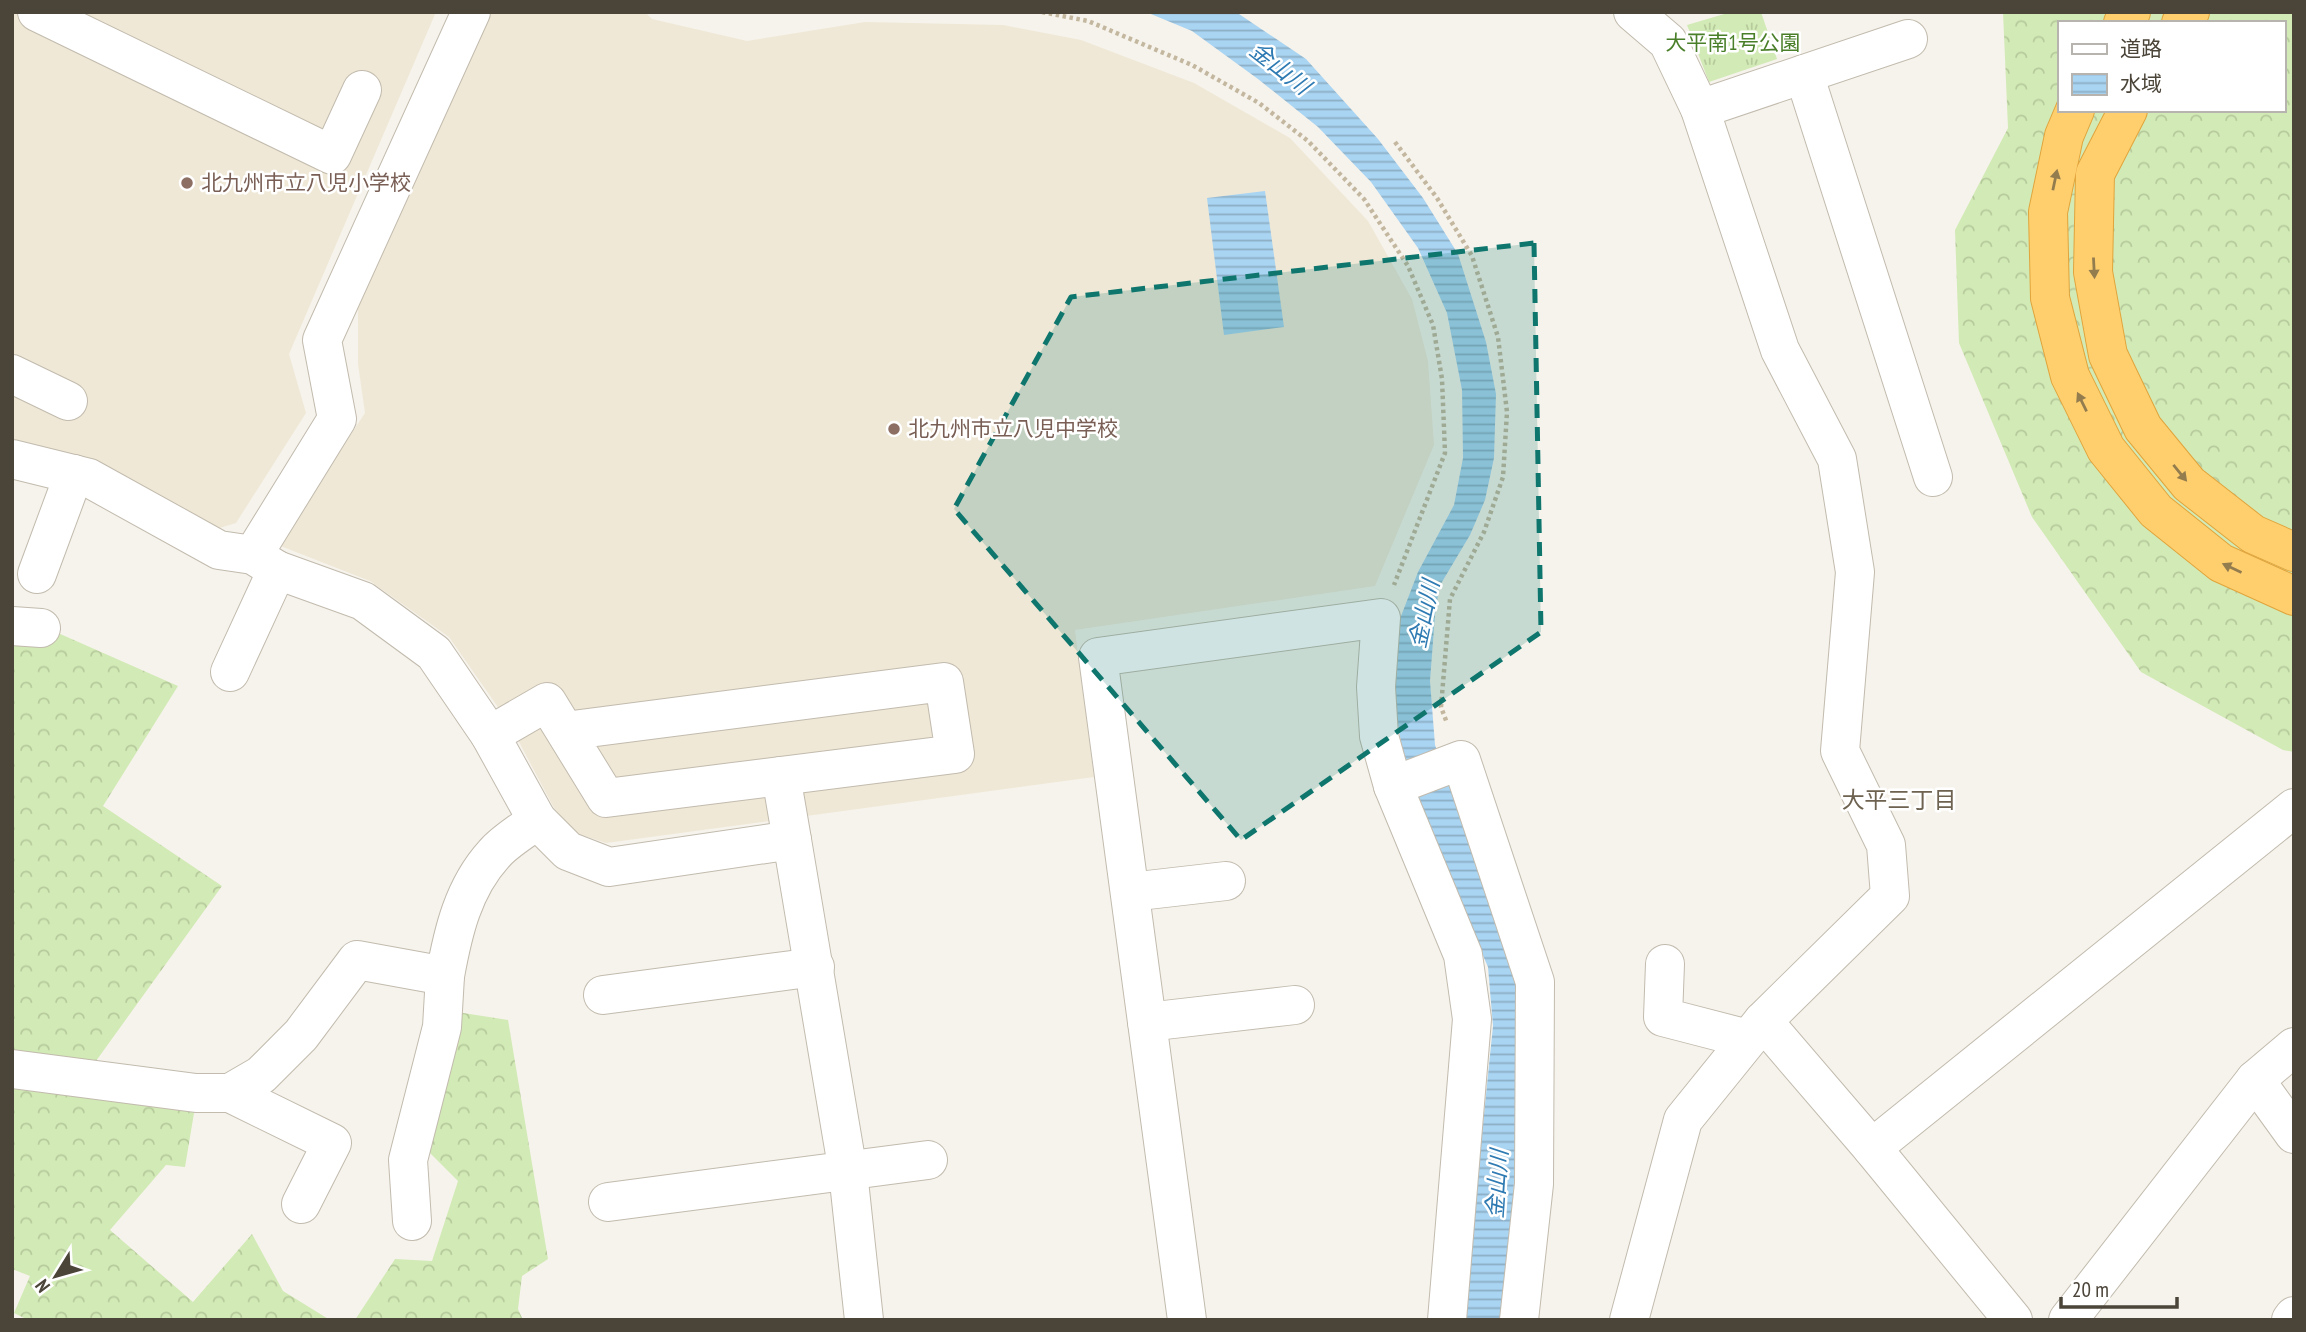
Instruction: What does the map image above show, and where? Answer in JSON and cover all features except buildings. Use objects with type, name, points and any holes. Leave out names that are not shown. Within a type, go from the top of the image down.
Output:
[{"type":"highway","points":[[2074,112],[2064,136],[2048,212],[2050,298],[2070,376],[2106,449],[2156,511],[2221,563],[2294,596]]},
{"type":"highway","points":[[2127,112],[2095,174],[2093,272],[2108,355],[2143,428],[2189,484],[2253,534],[2294,552]]},
{"type":"street","points":[[37,12],[332,155],[362,90]]},
{"type":"street","points":[[230,672],[265,563],[337,419],[322,340],[471,12]]},
{"type":"street","points":[[1629,1320],[1683,1120],[1756,1030],[1890,896],[1886,845],[1840,751],[1855,572],[1837,459],[1780,350],[1700,109],[1668,42],[1633,12]]},
{"type":"street","points":[[1700,109],[1908,39]]},
{"type":"street","points":[[1804,74],[1933,477]]},
{"type":"street","points":[[12,374],[68,401]]},
{"type":"street","points":[[12,459],[89,478],[219,550],[265,563],[363,601],[434,653],[490,736],[537,820],[568,851],[610,867],[792,840]]},
{"type":"street","points":[[37,574],[74,474]]},
{"type":"street","points":[[1187,1320],[1098,657],[1381,618],[1376,687],[1379,736],[1400,783],[1463,955],[1472,1019],[1447,1320]]},
{"type":"street","points":[[490,736],[547,702],[565,732],[606,798],[955,754],[944,682],[565,732]]},
{"type":"street","points":[[1400,783],[1454,762],[1535,982],[1534,1184],[1519,1320]]},
{"type":"street","points":[[781,776],[848,1172],[864,1320]]},
{"type":"street","points":[[1872,1148],[2294,808]]},
{"type":"street","points":[[412,1221],[408,1160],[442,1027],[445,976],[453,934],[471,886],[495,853],[537,820]]},
{"type":"street","points":[[1129,892],[1226,881]]},
{"type":"street","points":[[230,1093],[261,1075],[301,1035],[357,960],[445,976]]},
{"type":"street","points":[[1665,964],[1663,1017],[1756,1030],[1872,1148],[2012,1320]]},
{"type":"street","points":[[603,995],[814,967]]},
{"type":"street","points":[[1147,1022],[1295,1005]]},
{"type":"street","points":[[2068,1320],[2255,1080],[2294,1047]]},
{"type":"street","points":[[12,1069],[196,1093],[230,1093],[332,1143],[302,1204]]},
{"type":"street","points":[[2255,1080],[2294,1134]]},
{"type":"street","points":[[608,1202],[928,1160]]},
{"type":"path","points":[[1042,12],[1088,20],[1192,65],[1259,103],[1308,141],[1364,199],[1408,266],[1433,325],[1443,379],[1445,453],[1381,618]]},
{"type":"path","points":[[1395,142],[1437,198],[1472,256],[1498,337],[1507,412],[1503,477],[1484,532],[1450,599],[1441,707],[1454,762]]},
{"type":"highlighted area","points":[[1534,243],[1541,632],[1241,840],[954,509],[1071,297]]},
{"type":"shaded area","name":"北九州市立八児小学校","points":[[12,12],[436,12],[289,354],[306,413],[236,523],[216,529],[12,448]]},
{"type":"shaded area","name":"北九州市立八児中学校","points":[[478,12],[645,12],[652,19],[747,41],[865,22],[1003,25],[1081,40],[1194,83],[1290,138],[1368,221],[1412,299],[1428,361],[1434,445],[1375,586],[1075,630],[1094,777],[606,843],[576,833],[554,808],[509,723],[449,637],[370,581],[278,545],[365,413],[358,364],[358,306]]},
{"type":"green space","name":"大平南1号公園","points":[[1731,12],[1761,12],[1777,59],[1709,82],[1687,25]]},
{"type":"green space","points":[[2003,12],[2294,12],[2294,752],[2283,750],[2141,672],[2032,517],[1959,343],[1955,230],[2008,128]]},
{"type":"green space","points":[[58,633],[178,686],[103,806],[222,886],[78,1086],[196,1101],[185,1167],[166,1165],[110,1230],[193,1302],[252,1234],[283,1291],[330,1320],[28,1320],[14,1313],[30,1276],[12,1269],[12,636]]},
{"type":"green space","points":[[457,1012],[508,1020],[548,1259],[522,1276],[518,1309],[523,1320],[355,1320],[395,1259],[432,1261],[458,1181],[427,1150]]},
{"type":"water","name":"金山川","points":[[1146,12],[1236,12],[1306,59],[1378,139],[1423,198],[1458,254],[1486,342],[1496,394],[1494,458],[1485,500],[1470,535],[1439,587],[1430,681],[1435,745],[1512,952],[1517,989],[1521,1044],[1507,1320],[1463,1320],[1493,1026],[1488,967],[1414,797],[1403,755],[1392,688],[1398,624],[1418,572],[1454,505],[1463,458],[1462,390],[1447,313],[1418,248],[1371,182],[1318,127],[1192,31]]},
{"type":"water","points":[[1265,191],[1284,327],[1224,335],[1207,198]]},
{"type":"place","name":"北九州市立八児小学校","points":[[187,183]]},
{"type":"place","name":"北九州市立八児中学校","points":[[894,429]]},
{"type":"district","name":"大平三丁目","points":[[1899,800]]}]
